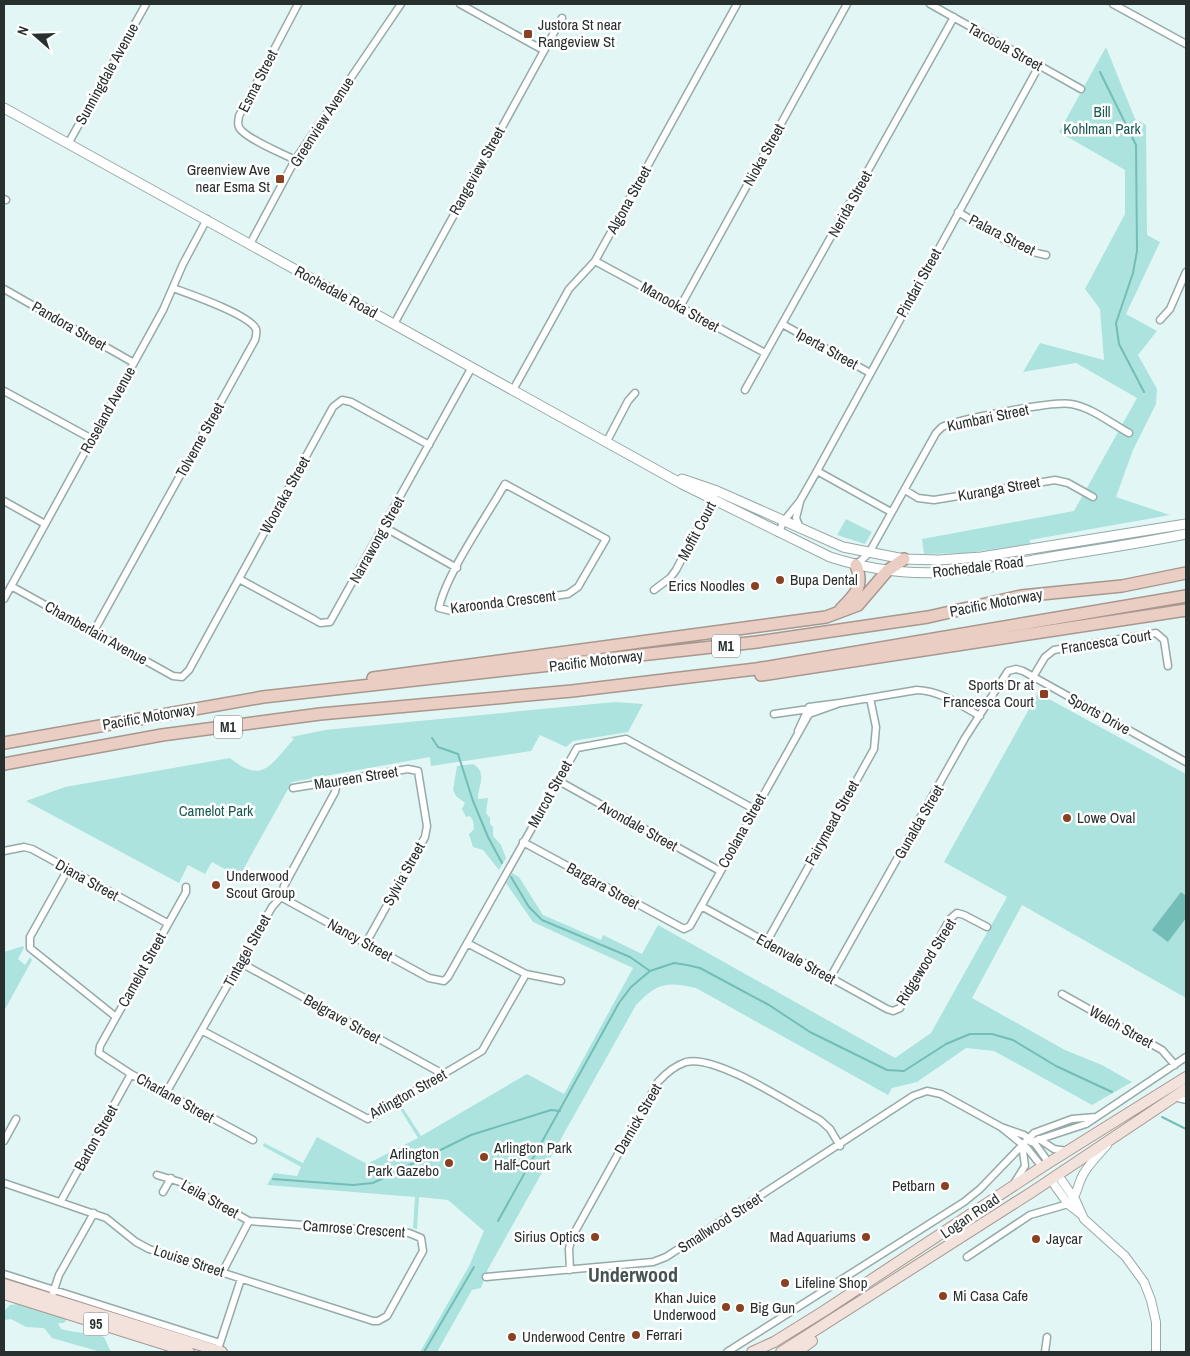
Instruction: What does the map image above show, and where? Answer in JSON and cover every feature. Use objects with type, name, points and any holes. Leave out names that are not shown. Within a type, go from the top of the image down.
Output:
[{"type":"highway","points":[[263,698],[301,686],[524,659],[837,614],[852,608],[863,600],[887,571],[904,559]]},
{"type":"highway","points":[[837,614],[858,591],[860,578],[856,565]]},
{"type":"highway","name":"Pacific Motorway","points":[[4,743],[263,698],[757,642],[928,617],[1021,596],[1122,586],[1186,573]]},
{"type":"highway","name":"Pacific Motorway","points":[[4,764],[162,736],[310,715],[572,690],[756,669],[1186,596]]},
{"type":"highway","points":[[572,690],[640,689],[794,671],[970,642],[1056,632],[1186,610]]},
{"type":"main road","name":"Rochedale Road","points":[[4,108],[713,501],[830,557],[856,565],[887,571],[915,574],[949,574],[1186,534]]},
{"type":"main road","name":"Rochedale Road","points":[[670,476],[717,492],[843,547],[870,554],[904,559],[939,560],[981,557],[1186,524]]},
{"type":"main road","name":"Logan Road","points":[[752,1352],[767,1349],[1046,1165],[1186,1077]]},
{"type":"main road","name":"Logan Road","points":[[781,1352],[1055,1177],[1186,1088]]},
{"type":"main road","points":[[1046,1165],[1055,1177]]},
{"type":"main road","name":"95","points":[[4,1284],[53,1294],[220,1349]]},
{"type":"main road","name":"95","points":[[4,1294],[189,1352]]},
{"type":"main road","points":[[797,1352],[816,1337],[827,1323]]},
{"type":"street","name":"Sunningdale Avenue","points":[[68,144],[146,4]]},
{"type":"street","name":"Esma Street","points":[[295,160],[248,136],[240,130],[238,123],[239,116],[298,4]]},
{"type":"street","name":"Greenview Avenue","points":[[250,244],[295,160],[401,4]]},
{"type":"street","points":[[460,4],[543,50]]},
{"type":"street","name":"Algona Street","points":[[513,390],[569,289],[595,261],[737,4]]},
{"type":"street","name":"Nioka Street","points":[[680,307],[847,4]]},
{"type":"street","name":"Tarcoola Street","points":[[930,4],[1081,89]]},
{"type":"street","points":[[1113,4],[1186,44]]},
{"type":"street","name":"Nerida Street","points":[[745,390],[765,353],[784,325],[954,17]]},
{"type":"street","name":"Rangeview Street","points":[[394,324],[562,18]]},
{"type":"street","name":"Pindari Street","points":[[779,533],[784,522],[800,501],[1039,66]]},
{"type":"street","name":"Palara Street","points":[[958,212],[1018,246],[1033,253],[1046,255]]},
{"type":"street","name":"Roseland Avenue","points":[[4,599],[134,363],[207,219]]},
{"type":"street","name":"Manooka Street","points":[[595,261],[765,353]]},
{"type":"street","points":[[1160,320],[1170,309],[1186,272]]},
{"type":"street","name":"Tolverne Street","points":[[94,631],[255,340],[255,328],[251,323],[217,304],[173,288]]},
{"type":"street","name":"Pandora Street","points":[[4,289],[134,363]]},
{"type":"street","name":"Iperta Street","points":[[784,325],[870,373]]},
{"type":"street","name":"Narrawong Street","points":[[239,578],[315,620],[326,623],[334,617],[472,367]]},
{"type":"street","points":[[4,390],[92,439]]},
{"type":"street","points":[[607,441],[628,401],[635,393]]},
{"type":"street","name":"Wooraka Street","points":[[182,677],[189,670],[334,407],[342,400],[351,402],[429,445]]},
{"type":"street","name":"Kumbari Street","points":[[856,565],[870,554],[891,512],[936,433],[948,424],[1062,403],[1081,407],[1129,433]]},
{"type":"street","points":[[816,471],[891,512]]},
{"type":"street","name":"Kuranga Street","points":[[904,490],[918,498],[934,500],[1055,480],[1068,483],[1093,496]]},
{"type":"street","name":"Karoonda Crescent","points":[[506,484],[606,539],[578,586],[568,594],[451,611],[439,608],[442,596],[457,568],[506,484]]},
{"type":"street","name":"Moffit Court","points":[[654,590],[670,578],[676,570],[717,492]]},
{"type":"street","name":"Pindari Street","points":[[800,501],[796,518],[801,529]]},
{"type":"street","points":[[4,502],[45,524]]},
{"type":"street","points":[[384,528],[457,568]]},
{"type":"street","name":"Chamberlain Avenue","points":[[11,586],[174,676],[182,677]]},
{"type":"street","name":"Francesca Court","points":[[1034,677],[1045,657],[1054,650],[1156,633],[1164,640],[1168,666]]},
{"type":"street","name":"Sports Drive","points":[[1012,668],[1034,677],[1186,762]]},
{"type":"street","name":"Gunalda Street","points":[[830,978],[965,738],[1003,677],[1012,668]]},
{"type":"street","points":[[774,714],[791,710],[810,710],[825,703],[840,703],[917,690],[928,690],[940,694],[980,716]]},
{"type":"street","name":"Fairymead Street","points":[[766,943],[874,749],[876,727],[870,698]]},
{"type":"street","points":[[791,710],[799,714],[802,719]]},
{"type":"street","name":"Coolana Street","points":[[798,731],[802,719],[810,710]]},
{"type":"street","name":"Coolana Street","points":[[684,929],[690,926],[810,710]]},
{"type":"street","name":"Murcot Street","points":[[439,982],[448,977],[557,780],[577,748],[626,739],[754,809]]},
{"type":"street","name":"Maureen Street","points":[[293,788],[408,769],[418,771]]},
{"type":"street","name":"Sylvia Street","points":[[366,943],[425,837],[427,826],[418,771]]},
{"type":"street","name":"Avondale Street","points":[[557,780],[720,871]]},
{"type":"street","name":"Tintagel Street","points":[[166,1093],[272,906],[281,897],[284,886],[336,792],[337,782]]},
{"type":"street","name":"Bargara Street","points":[[523,842],[684,929]]},
{"type":"street","name":"Diana Street","points":[[4,851],[24,847],[32,849],[168,924]]},
{"type":"street","points":[[68,870],[30,938],[30,948],[116,1017]]},
{"type":"street","name":"Camelot Street","points":[[99,1053],[100,1046],[186,892],[186,887]]},
{"type":"street","name":"Nancy Street","points":[[281,897],[439,982]]},
{"type":"street","name":"Edenvale Street","points":[[701,906],[887,1010],[893,1011]]},
{"type":"street","name":"Ridgewood Street","points":[[893,1011],[900,1008],[950,919],[957,913],[964,914],[987,927]]},
{"type":"street","points":[[467,943],[526,974],[561,981]]},
{"type":"street","name":"Belgrave Street","points":[[241,963],[443,1074]]},
{"type":"street","name":"Arlington Street","points":[[203,1030],[368,1119],[482,1051],[526,974]]},
{"type":"street","name":"Welch Street","points":[[1062,994],[1162,1050],[1175,1065]]},
{"type":"street","name":"Charlane Street","points":[[99,1053],[131,1074],[253,1140]]},
{"type":"street","points":[[1022,1144],[1030,1140],[1082,1126],[1186,1057]]},
{"type":"street","name":"Darnick Street","points":[[570,1270],[569,1249],[572,1237],[658,1082],[669,1071],[687,1062],[707,1062],[728,1070],[820,1120],[830,1129],[840,1146]]},
{"type":"street","name":"Barton Street","points":[[61,1201],[131,1074]]},
{"type":"street","name":"Smallwood Street","points":[[486,1277],[653,1262],[666,1257],[840,1146],[914,1096],[927,1091],[941,1094],[1001,1127]]},
{"type":"street","points":[[1174,1097],[1186,1100]]},
{"type":"street","points":[[1030,1140],[1039,1130],[1069,1120],[1096,1118]]},
{"type":"street","points":[[4,1141],[16,1119]]},
{"type":"street","points":[[1001,1127],[1030,1140],[1046,1165]]},
{"type":"street","points":[[1001,1127],[1046,1165]]},
{"type":"street","points":[[1072,1202],[1083,1174],[1113,1138]]},
{"type":"street","points":[[1039,1139],[1054,1149],[1068,1151]]},
{"type":"street","points":[[1011,1188],[1025,1166],[1022,1144]]},
{"type":"street","name":"Logan Road","points":[[727,1352],[964,1202],[983,1186],[1022,1144]]},
{"type":"street","name":"Leila Street","points":[[156,1175],[171,1178],[249,1221]]},
{"type":"street","points":[[1055,1177],[1094,1230],[1125,1256],[1144,1282],[1154,1311],[1157,1331],[1156,1352]]},
{"type":"street","name":"Leila Street","points":[[163,1192],[171,1178]]},
{"type":"street","name":"Louise Street","points":[[4,1183],[94,1213],[116,1224],[136,1242],[149,1249],[223,1271],[241,1279],[373,1321],[383,1319]]},
{"type":"street","points":[[967,1257],[1030,1215],[1072,1202]]},
{"type":"street","points":[[4,1274],[53,1294],[94,1213]]},
{"type":"street","points":[[223,1271],[249,1221]]},
{"type":"street","name":"Camrose Crescent","points":[[249,1221],[409,1232],[421,1238],[423,1251],[383,1319]]},
{"type":"street","points":[[220,1349],[241,1279]]},
{"type":"street","points":[[1045,1352],[1047,1337]]},
{"type":"green space","name":"Bill Kohlman Park","points":[[1106,47],[1135,119],[1146,125],[1147,235],[1160,242],[1126,314],[1157,331],[1138,355],[1157,389],[1156,404],[1133,450],[1116,497],[1170,515],[1030,540],[1030,544],[966,553],[924,554],[922,539],[1074,511],[1137,398],[1076,363],[1023,372],[1040,343],[1104,360],[1100,309],[1085,289],[1125,214],[1125,170],[1059,132]]},
{"type":"green space","points":[[846,519],[872,532],[865,544],[837,535]]},
{"type":"green space","points":[[1038,693],[1186,774],[1186,998],[1022,905],[972,998],[1065,1050],[1102,1065],[1132,1082],[1092,1105],[994,1051],[966,1048],[917,1082],[892,1088],[888,1095],[696,988],[669,985],[656,988],[636,1005],[488,1269],[481,1288],[472,1290],[437,1352],[420,1352],[469,1266],[484,1231],[448,1200],[419,1197],[417,1229],[413,1228],[415,1197],[267,1185],[274,1173],[297,1176],[301,1167],[263,1146],[264,1143],[303,1163],[317,1137],[367,1164],[418,1138],[400,1109],[403,1108],[421,1136],[527,1074],[564,1094],[633,968],[533,922],[506,883],[512,873],[519,877],[543,915],[601,940],[603,935],[642,954],[658,925],[895,1058],[931,1033],[1007,897],[944,862]]},
{"type":"green space","name":"Camelot Park","points":[[615,702],[643,704],[628,732],[573,741],[566,747],[540,735],[531,751],[431,766],[430,757],[292,782],[239,877],[212,862],[205,874],[188,865],[179,883],[26,801],[65,787],[230,758],[251,770],[259,770],[273,763],[294,739],[291,737],[325,730]]},
{"type":"green space","points":[[473,764],[478,768],[481,775],[478,799],[488,798],[486,813],[493,827],[493,836],[501,845],[506,858],[499,870],[483,850],[473,847],[469,834],[474,829],[473,821],[470,816],[466,817],[462,809],[465,803],[456,796],[453,790],[457,766]]},
{"type":"green space","points":[[23,946],[24,948],[18,959],[25,965],[30,957],[32,960],[4,1011],[4,952]]},
{"type":"green space","points":[[18,1304],[67,1319],[64,1323],[58,1323],[61,1329],[104,1337],[111,1352],[101,1352],[52,1338],[44,1328],[26,1327],[11,1319],[4,1320],[4,1311],[10,1305]]},
{"type":"shaded area","points":[[1181,892],[1186,896],[1186,918],[1168,942],[1152,930]]},
{"type":"waterway","points":[[1100,72],[1136,145],[1137,251],[1133,273],[1116,323],[1119,344],[1144,392]]},
{"type":"waterway","points":[[432,738],[438,747],[458,754],[473,801],[488,837],[502,863]]},
{"type":"waterway","points":[[511,877],[529,907],[542,920],[630,957],[650,971]]},
{"type":"waterway","points":[[498,1221],[619,1003],[631,987],[650,971],[674,963],[700,968],[769,1005],[810,1032],[887,1070],[904,1071],[946,1044],[970,1034],[992,1034],[1013,1040],[1056,1066],[1112,1092]]},
{"type":"waterway","points":[[273,1179],[353,1185],[373,1183],[471,1135],[551,1110],[560,1111]]},
{"type":"waterway","points":[[1162,1117],[1186,1129]]},
{"type":"waterway","points":[[424,1352],[474,1267]]},
{"type":"place","name":"Justora St near Rangeview St","points":[[528,34]]},
{"type":"place","name":"Greenview Ave near Esma St","points":[[280,179]]},
{"type":"place","name":"Bupa Dental","points":[[780,580]]},
{"type":"place","name":"Erics Noodles","points":[[755,586]]},
{"type":"place","name":"Sports Dr at Francesca Court","points":[[1044,694]]},
{"type":"place","name":"Lowe Oval","points":[[1067,818]]},
{"type":"place","name":"Underwood Scout Group","points":[[216,885]]},
{"type":"place","name":"Arlington Park Half-Court","points":[[484,1157]]},
{"type":"place","name":"Arlington Park Gazebo","points":[[449,1163]]},
{"type":"place","name":"Petbarn","points":[[945,1186]]},
{"type":"place","name":"Sirius Optics","points":[[595,1237]]},
{"type":"place","name":"Mad Aquariums","points":[[866,1237]]},
{"type":"place","name":"Jaycar","points":[[1036,1239]]},
{"type":"place","name":"Lifeline Shop","points":[[785,1283]]},
{"type":"place","name":"Mi Casa Cafe","points":[[943,1296]]},
{"type":"place","name":"Khan Juice Underwood","points":[[726,1307]]},
{"type":"place","name":"Big Gun","points":[[740,1308]]},
{"type":"place","name":"Ferrari","points":[[636,1335]]},
{"type":"place","name":"Underwood Centre","points":[[512,1337]]},
{"type":"district","name":"Underwood","points":[[633,1275]]}]
